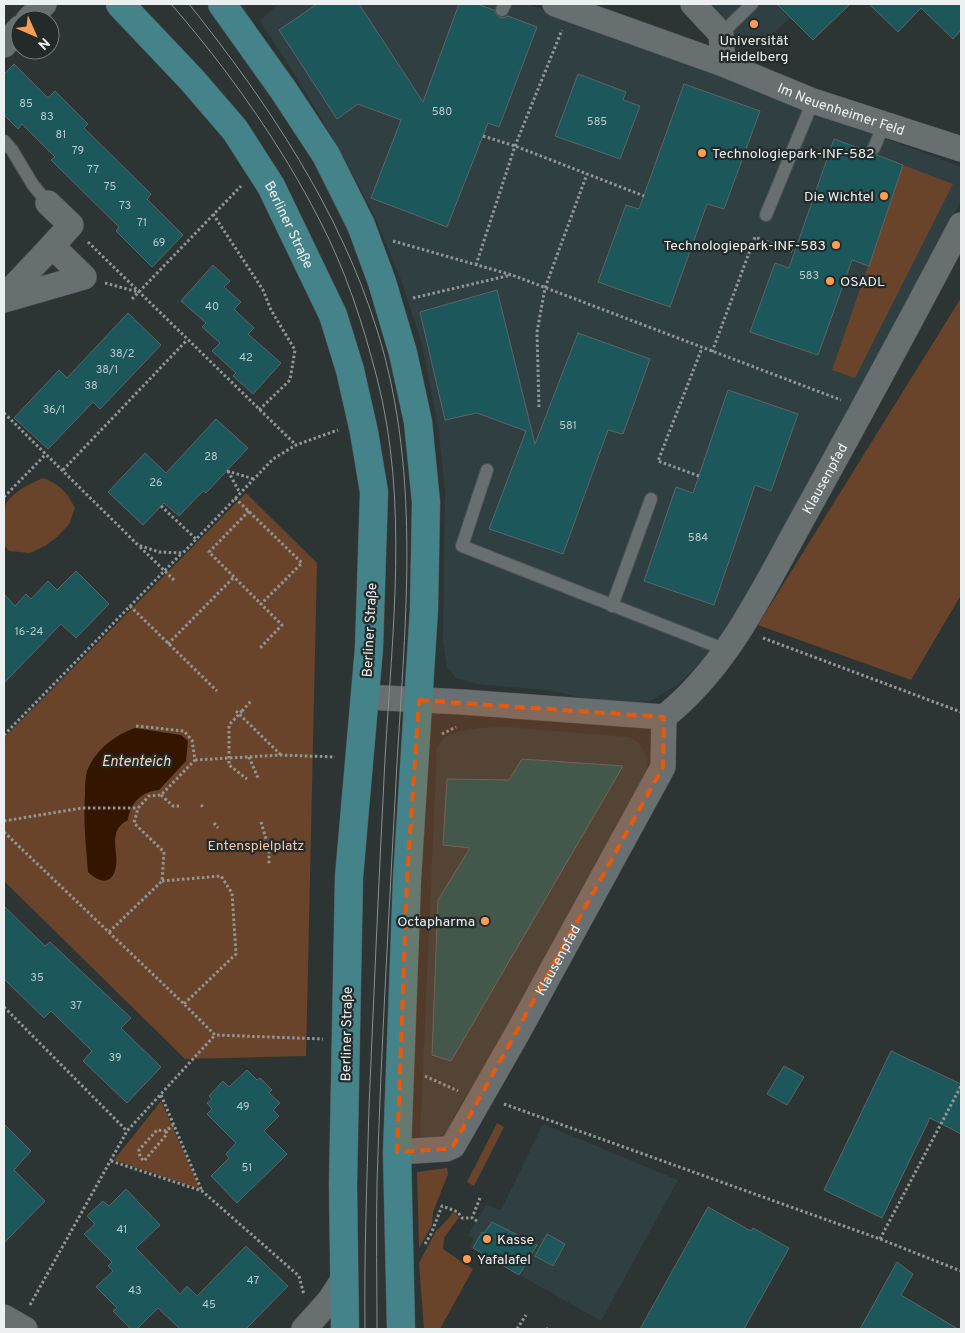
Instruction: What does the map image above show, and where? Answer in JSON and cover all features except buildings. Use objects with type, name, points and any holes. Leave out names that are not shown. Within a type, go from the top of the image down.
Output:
[{"type":"main road","name":"Berliner Straße","points":[[120,4],[192,80],[235,130],[271,186],[333,315],[350,370],[364,432],[374,492],[365,697],[349,878],[344,1175],[345,1329]]},
{"type":"main road","points":[[222,4],[284,90],[326,155],[361,226],[382,282],[404,353],[418,422],[426,502],[424,609],[407,879],[397,1152],[400,1329]]},
{"type":"street","points":[[693,4],[721,34],[723,64]]},
{"type":"street","name":"Im Neuenheimer Feld","points":[[563,6],[723,64],[813,101],[961,149]]},
{"type":"street","points":[[4,299],[71,225],[48,203]]},
{"type":"street","name":"Klausenpfad","points":[[397,1152],[446,1149],[453,1146],[517,1034],[663,767],[664,717],[681,704],[708,675],[740,630],[863,409],[961,225]]},
{"type":"street","points":[[52,246],[84,277]]},
{"type":"street","points":[[4,299],[84,277]]},
{"type":"street","points":[[365,697],[664,717]]},
{"type":"street","points":[[308,1326],[330,1300],[344,1278]]},
{"type":"lane","points":[[721,34],[752,4]]},
{"type":"lane","points":[[766,215],[813,101]]},
{"type":"lane","points":[[874,148],[884,124]]},
{"type":"lane","points":[[4,141],[12,150],[33,185],[48,203]]},
{"type":"lane","points":[[487,470],[462,546],[726,650]]},
{"type":"lane","points":[[612,606],[651,499]]},
{"type":"path","points":[[476,265],[563,6]]},
{"type":"path","points":[[483,136],[515,146],[644,196]]},
{"type":"path","points":[[539,407],[537,332],[545,288],[587,174]]},
{"type":"path","points":[[132,299],[242,185]]},
{"type":"path","points":[[213,214],[263,290],[271,310],[295,350],[290,380],[260,410]]},
{"type":"path","points":[[71,225],[138,293],[296,446]]},
{"type":"path","points":[[712,352],[755,237],[794,252]]},
{"type":"path","points":[[385,239],[512,275],[863,409]]},
{"type":"path","points":[[410,299],[512,275]]},
{"type":"path","points":[[84,277],[138,293]]},
{"type":"path","points":[[63,470],[187,340]]},
{"type":"path","points":[[699,476],[658,461],[702,348]]},
{"type":"path","points":[[4,413],[174,580]]},
{"type":"path","points":[[4,735],[273,459],[296,446],[346,428]]},
{"type":"path","points":[[4,497],[46,454]]},
{"type":"path","points":[[240,493],[227,471],[254,479]]},
{"type":"path","points":[[236,498],[302,562],[261,604]]},
{"type":"path","points":[[161,506],[196,539]]},
{"type":"path","points":[[249,511],[209,552],[282,625],[259,649]]},
{"type":"path","points":[[138,545],[159,552],[182,553]]},
{"type":"path","points":[[168,644],[234,577]]},
{"type":"path","points":[[130,606],[217,691]]},
{"type":"path","points":[[740,630],[961,712]]},
{"type":"path","points":[[247,779],[229,766],[229,725],[251,702]]},
{"type":"path","points":[[236,711],[281,755]]},
{"type":"path","points":[[136,726],[184,730],[192,740],[195,760]]},
{"type":"path","points":[[162,881],[164,852],[134,822],[138,808],[149,796],[161,795],[195,760],[281,755],[339,758]]},
{"type":"path","points":[[249,757],[258,778]]},
{"type":"path","points":[[161,795],[173,806],[179,806]]},
{"type":"path","points":[[201,805],[204,808]]},
{"type":"path","points":[[4,821],[82,808],[138,808]]},
{"type":"path","points":[[261,822],[269,849],[269,865]]},
{"type":"path","points":[[214,823],[218,828]]},
{"type":"path","points":[[4,832],[215,1035],[323,1039]]},
{"type":"path","points":[[108,932],[162,881],[221,876],[232,893],[236,954],[184,1004]]},
{"type":"path","points":[[4,1007],[127,1132]]},
{"type":"path","points":[[16,1324],[127,1132],[215,1035]]},
{"type":"path","points":[[423,1075],[466,1096],[481,1096],[880,1239],[961,1271]]},
{"type":"path","points":[[880,1239],[961,1086]]},
{"type":"path","points":[[161,1095],[179,1141],[202,1191]]},
{"type":"path","points":[[166,1131],[167,1134],[145,1163],[140,1157],[139,1150],[157,1130],[166,1131],[174,1125]]},
{"type":"path","points":[[111,1161],[202,1191],[298,1276],[308,1326]]},
{"type":"path","points":[[472,1218],[480,1198]]},
{"type":"path","points":[[422,1249],[431,1234],[442,1206],[458,1212],[462,1218],[472,1218],[476,1221]]},
{"type":"path","points":[[518,1329],[526,1315]]},
{"type":"highlighted area","points":[[419,700],[664,717],[663,767],[453,1146],[446,1149],[397,1152],[407,879]]},
{"type":"shaded area","points":[[278,4],[528,4],[961,167],[961,201],[748,593],[706,658],[677,685],[650,701],[625,704],[605,703],[553,691],[477,684],[456,678],[447,667],[443,641],[445,491],[438,425],[422,345],[403,285],[375,217],[339,149],[299,81],[260,21]]},
{"type":"shaded area","name":"Universität Heidelberg","points":[[705,4],[804,4],[762,45],[746,46]]},
{"type":"shaded area","points":[[508,727],[629,737],[638,742],[648,758],[645,781],[482,1074],[464,1097],[447,1132],[434,1139],[420,1136],[437,747],[445,737],[457,732],[479,728]]},
{"type":"shaded area","points":[[543,1124],[678,1180],[601,1321],[470,1247],[474,1239],[468,1235],[486,1205],[501,1210]]},
{"type":"green space","points":[[903,165],[953,184],[855,378],[832,370]]},
{"type":"green space","points":[[961,298],[961,595],[911,680],[758,625]]},
{"type":"green space","points":[[44,478],[54,483],[66,493],[72,502],[75,508],[69,524],[45,546],[30,553],[9,551],[4,545],[3,518],[6,504],[20,490]]},
{"type":"green space","name":"Entenspielplatz","points":[[246,493],[317,563],[306,1056],[185,1059],[4,881],[4,738]]},
{"type":"green space","points":[[161,1101],[200,1189],[114,1160]]},
{"type":"green space","points":[[497,1123],[504,1127],[474,1186],[467,1182]]},
{"type":"green space","points":[[447,1168],[448,1174],[433,1212],[432,1225],[419,1248],[417,1172]]},
{"type":"green space","points":[[453,1212],[459,1217],[444,1238],[443,1249],[473,1269],[440,1329],[424,1329],[419,1263],[436,1231]]},
{"type":"water","name":"Ententeich","points":[[135,728],[181,735],[188,741],[186,761],[159,790],[142,795],[134,803],[128,820],[120,826],[117,832],[115,838],[116,862],[114,872],[109,880],[105,881],[97,879],[88,872],[84,814],[86,774],[95,756],[106,744]]},
{"type":"tram line","points":[[171,4],[213,54],[252,108],[289,164],[320,221],[346,278],[360,318],[377,378],[387,425],[393,472],[396,568],[369,1107],[365,1329]]},
{"type":"tram line","points":[[189,4],[247,80],[273,119],[299,160],[344,244],[378,333],[392,388],[401,444],[406,500],[406,612],[381,1082],[377,1201],[377,1329]]},
{"type":"place","name":"Universität Heidelberg","points":[[754,24]]},
{"type":"place","name":"Technologiepark-INF-582","points":[[702,153]]},
{"type":"place","name":"Die Wichtel","points":[[884,196]]},
{"type":"place","name":"Technologiepark-INF-583","points":[[836,245]]},
{"type":"place","name":"OSADL","points":[[830,281]]},
{"type":"place","name":"Octapharma","points":[[485,921]]},
{"type":"place","name":"Kasse","points":[[487,1239]]},
{"type":"place","name":"Yafalafel","points":[[467,1259]]}]
